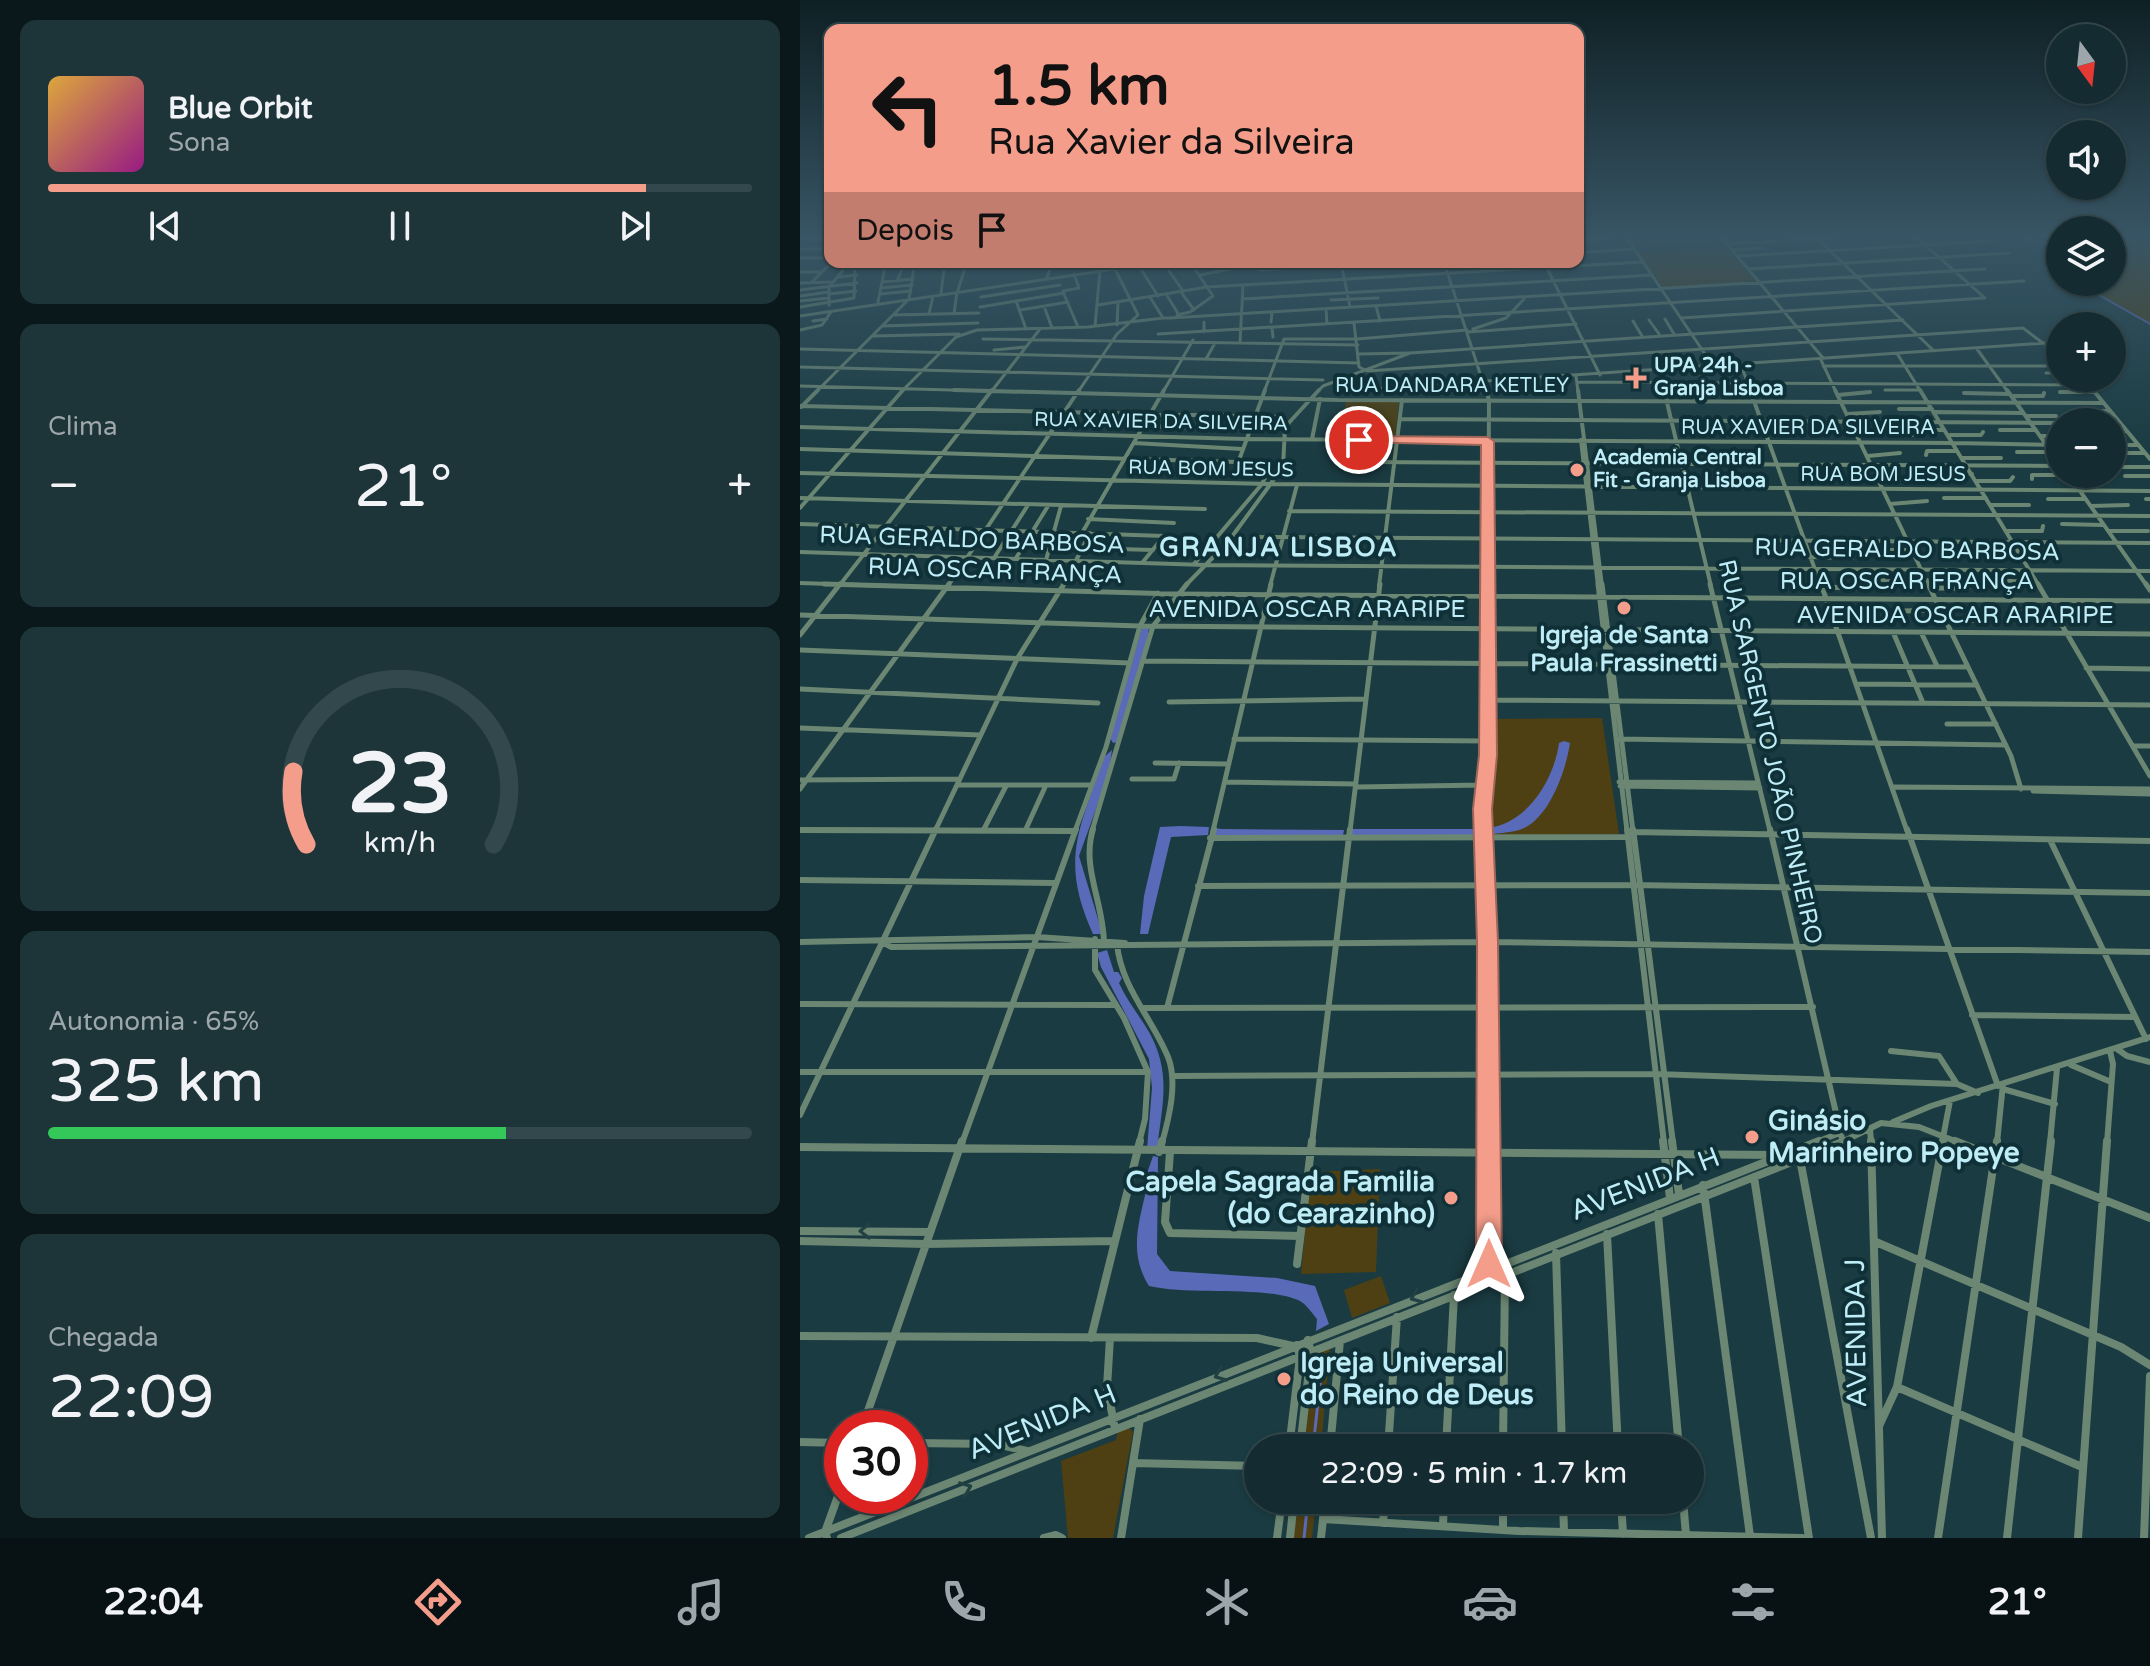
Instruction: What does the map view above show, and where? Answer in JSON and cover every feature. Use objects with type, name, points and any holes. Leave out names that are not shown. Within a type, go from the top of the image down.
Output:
[{"type":"street","points":[[800,315],[830,310]]},
{"type":"street","points":[[800,315],[830,310]]},
{"type":"street","points":[[800,330],[814,327],[828,318],[830,310]]},
{"type":"street","points":[[800,406],[898,310]]},
{"type":"street","points":[[929,314],[930,310]]},
{"type":"street","points":[[954,314],[955,310]]},
{"type":"street","points":[[977,330],[980,310]]},
{"type":"street","points":[[1020,310],[1026,329]]},
{"type":"street","points":[[1045,310],[1052,328]]},
{"type":"street","points":[[1071,310],[1078,327]]},
{"type":"street","points":[[1095,326],[1097,310]]},
{"type":"street","points":[[1117,325],[1118,310]]},
{"type":"street","points":[[800,789],[803,780],[925,620],[1112,340],[1139,314],[1137,310]]},
{"type":"street","points":[[1158,310],[1163,318]]},
{"type":"street","points":[[1179,310],[1182,314],[1196,317]]},
{"type":"street","points":[[872,336],[1117,325],[1194,310]]},
{"type":"street","points":[[1240,343],[1242,310]]},
{"type":"street","points":[[1163,318],[1312,310]]},
{"type":"street","points":[[1326,310],[1327,324]]},
{"type":"street","points":[[1377,310],[1380,321]]},
{"type":"street","points":[[1460,310],[1486,382],[1489,400],[1488,700],[1484,785],[1491,1280]]},
{"type":"street","points":[[1468,331],[1516,310]]},
{"type":"street","points":[[1158,334],[1558,310]]},
{"type":"street","points":[[1568,310],[1600,375]]},
{"type":"street","points":[[1676,310],[1714,367]]},
{"type":"street","points":[[1681,318],[1824,310]]},
{"type":"street","points":[[1894,310],[1934,351]]},
{"type":"street","points":[[1272,312],[1273,337]]},
{"type":"street","points":[[1785,312],[1822,359],[2006,745],[2021,788]]},
{"type":"street","points":[[892,315],[979,313]]},
{"type":"street","points":[[814,314],[814,327]]},
{"type":"street","points":[[813,321],[828,318]]},
{"type":"street","points":[[1665,319],[1675,334]]},
{"type":"street","points":[[1649,320],[1659,335]]},
{"type":"street","points":[[1359,354],[1903,320]]},
{"type":"street","points":[[1633,321],[1642,336]]},
{"type":"street","points":[[1204,322],[1204,332]]},
{"type":"street","points":[[881,326],[978,323]]},
{"type":"street","points":[[1354,323],[1362,368]]},
{"type":"street","points":[[947,334],[953,324]]},
{"type":"street","points":[[1239,460],[1252,417],[1284,338],[1357,339],[1576,324]]},
{"type":"street","points":[[800,349],[1274,361],[1362,368],[1480,364],[2023,328],[2044,344]]},
{"type":"street","points":[[800,635],[1040,329]]},
{"type":"street","points":[[800,1115],[1017,659],[1078,561],[1084,548],[1088,519],[1197,332]]},
{"type":"street","points":[[800,508],[905,388],[961,334]]},
{"type":"street","points":[[983,339],[1358,345]]},
{"type":"street","points":[[1206,359],[1215,343]]},
{"type":"street","points":[[1382,388],[2044,344]]},
{"type":"street","points":[[994,350],[1026,347]]},
{"type":"street","points":[[1977,349],[2046,443]]},
{"type":"street","points":[[1091,1338],[1145,1119],[1148,1072],[1124,1018],[1113,1005],[1095,970],[1104,919],[1086,852],[1153,626],[1177,594],[1228,542],[1285,462],[1285,427],[1309,399],[1327,384],[1407,352]]},
{"type":"street","points":[[1898,354],[2068,632],[2085,668],[2150,776]]},
{"type":"street","points":[[1741,365],[1823,599],[1894,787],[1972,1015],[2001,1086],[1995,1157],[1938,1538]]},
{"type":"street","points":[[1823,366],[2046,366]]},
{"type":"street","points":[[800,367],[1323,380]]},
{"type":"street","name":"RUA SARGENTO JOÃO PINHEIRO","points":[[1659,371],[1843,1143]]},
{"type":"street","points":[[1576,376],[1623,784],[1631,885],[1668,1152],[1670,1198]]},
{"type":"street","points":[[1577,382],[2046,384]]},
{"type":"street","points":[[1958,384],[1971,403]]},
{"type":"street","name":"RUA DANDARA KETLEY","points":[[800,386],[1309,399],[2104,403]]},
{"type":"street","points":[[1885,390],[1921,390]]},
{"type":"street","points":[[1838,395],[1870,392]]},
{"type":"street","points":[[2094,392],[2108,408]]},
{"type":"street","points":[[1964,393],[2042,396],[2044,393]]},
{"type":"street","points":[[1312,439],[1320,399]]},
{"type":"street","points":[[1297,1264],[1402,400]]},
{"type":"street","points":[[800,406],[1284,417]]},
{"type":"street","points":[[1899,409],[2046,415]]},
{"type":"street","points":[[1847,414],[1880,412]]},
{"type":"street","points":[[1400,419],[2046,423]]},
{"type":"street","points":[[1144,426],[1248,429]]},
{"type":"street","name":"RUA XAVIER DA SILVEIRA","points":[[800,427],[1245,439],[2046,444]]},
{"type":"street","points":[[1912,435],[1912,431],[1917,430],[1945,430]]},
{"type":"street","points":[[2000,430],[2037,430]]},
{"type":"street","points":[[2126,431],[2150,459]]},
{"type":"street","points":[[1949,435],[1981,435],[1983,432]]},
{"type":"street","points":[[1857,434],[1893,433]]},
{"type":"street","points":[[2041,436],[2046,436]]},
{"type":"street","points":[[1134,443],[1242,449]]},
{"type":"street","points":[[2126,445],[2139,445]]},
{"type":"street","points":[[800,449],[1239,460],[1274,464],[1262,484],[1194,564]]},
{"type":"street","points":[[1926,455],[1928,451],[1958,451]]},
{"type":"street","points":[[2017,452],[2046,452]]},
{"type":"street","points":[[1868,456],[1897,456],[1900,453]]},
{"type":"street","points":[[2126,453],[2145,453]]},
{"type":"street","points":[[1962,458],[2001,458]]},
{"type":"street","points":[[1362,462],[1968,466],[2046,463]]},
{"type":"street","points":[[2126,467],[2150,467]]},
{"type":"street","name":"RUA BOM JESUS","points":[[800,473],[1297,485],[2150,491]]},
{"type":"street","points":[[1932,474],[1972,474]]},
{"type":"street","points":[[2032,479],[2032,475],[2046,475]]},
{"type":"street","points":[[2126,476],[2150,476]]},
{"type":"street","points":[[1879,480],[1914,480],[1916,477]]},
{"type":"street","points":[[1976,481],[2007,481],[2013,477]]},
{"type":"street","points":[[1167,1008],[1226,782],[1275,564],[1297,485]]},
{"type":"street","points":[[2078,490],[2150,590]]},
{"type":"street","points":[[800,498],[1205,509]]},
{"type":"street","points":[[1944,498],[1987,498]]},
{"type":"street","points":[[2048,499],[2084,499]]},
{"type":"street","points":[[1889,504],[1923,504],[1927,501]]},
{"type":"street","points":[[994,558],[1028,505]]},
{"type":"street","points":[[1990,505],[2029,505]]},
{"type":"street","points":[[2090,506],[2128,505]]},
{"type":"street","points":[[1015,559],[1048,506]]},
{"type":"street","points":[[1046,560],[1061,506]]},
{"type":"street","points":[[1289,511],[2150,516]]},
{"type":"street","points":[[1088,519],[1174,523]]},
{"type":"street","points":[[800,524],[1164,536],[1142,563]]},
{"type":"street","points":[[2062,524],[2103,525]]},
{"type":"street","points":[[2005,531],[2042,531],[2043,526]]},
{"type":"street","points":[[2108,531],[2148,531]]},
{"type":"street","points":[[1252,537],[2150,543]]},
{"type":"street","points":[[1084,548],[1153,550]]},
{"type":"street","points":[[1870,550],[1913,550]]},
{"type":"street","name":"RUA GERALDO BARBOSA","points":[[800,552],[1206,565],[2150,571]]},
{"type":"street","points":[[1809,557],[1852,558]]},
{"type":"street","points":[[1882,580],[1927,580]]},
{"type":"street","points":[[1994,585],[1994,581],[2035,581]]},
{"type":"street","name":"RUA OSCAR FRANÇA","points":[[800,583],[1177,594],[2150,601]]},
{"type":"street","points":[[1931,588],[1968,588],[1970,583]]},
{"type":"street","points":[[1819,587],[1862,588]]},
{"type":"street","points":[[868,1410],[1073,831],[1106,747],[1140,626],[1158,593]]},
{"type":"street","points":[[1902,616],[1903,611],[1941,610]]},
{"type":"street","points":[[2011,612],[2055,612]]},
{"type":"street","points":[[1832,620],[1871,619],[1870,614]]},
{"type":"street","points":[[1946,620],[1984,620],[1987,619],[1986,614]]},
{"type":"street","name":"AVENIDA OSCAR ARARIPE","points":[[800,615],[1261,628],[2150,634]]},
{"type":"street","points":[[1893,632],[1923,703]]},
{"type":"street","points":[[1921,632],[1937,666]]},
{"type":"street","points":[[800,650],[1129,663]]},
{"type":"street","points":[[1144,661],[1968,667]]},
{"type":"street","points":[[2085,668],[2150,669]]},
{"type":"street","points":[[1856,684],[1977,685]]},
{"type":"street","points":[[800,689],[1098,703]]},
{"type":"street","points":[[1169,702],[1364,699]]},
{"type":"street","points":[[1488,700],[2150,705]]},
{"type":"street","points":[[1947,724],[1996,724]]},
{"type":"street","points":[[800,728],[980,735]]},
{"type":"street","points":[[1234,739],[1487,741]]},
{"type":"street","points":[[1618,739],[2006,745]]},
{"type":"street","points":[[2133,746],[2150,746]]},
{"type":"street","points":[[1106,747],[1119,748]]},
{"type":"street","points":[[1155,763],[1229,764]]},
{"type":"street","points":[[1132,779],[1174,779],[1179,763]]},
{"type":"street","points":[[803,780],[958,782],[1006,786],[1090,785]]},
{"type":"street","points":[[1226,782],[1356,786],[1484,785]]},
{"type":"street","points":[[1623,784],[1759,786]]},
{"type":"street","points":[[1025,831],[1046,785]]},
{"type":"street","points":[[983,832],[1006,786]]},
{"type":"street","points":[[1894,787],[2150,791]]},
{"type":"street","points":[[800,830],[1073,831]]},
{"type":"street","points":[[1627,834],[1640,885],[1650,1007]]},
{"type":"street","points":[[1210,838],[1627,834],[2150,841]]},
{"type":"street","points":[[1870,1128],[2148,1038],[2134,1017],[2051,842]]},
{"type":"street","points":[[800,880],[1055,883]]},
{"type":"street","points":[[1198,886],[1783,886],[2150,893]]},
{"type":"street","points":[[800,942],[884,943],[891,947],[1036,941],[1647,943],[2150,952]]},
{"type":"street","points":[[1117,942],[1119,967],[1161,1038],[1172,1076],[1168,1123],[1159,1152]]},
{"type":"street","points":[[800,1004],[1113,1005]]},
{"type":"street","points":[[1145,1008],[1813,1007]]},
{"type":"street","points":[[1972,1015],[2134,1017]]},
{"type":"street","points":[[2114,1050],[2150,1062]]},
{"type":"street","points":[[2078,1538],[2114,1050]]},
{"type":"street","points":[[1891,1051],[1943,1058],[1957,1084]]},
{"type":"street","points":[[2071,1065],[2111,1082]]},
{"type":"street","points":[[2007,1538],[2034,1311],[2057,1068]]},
{"type":"street","points":[[800,1072],[1148,1072]]},
{"type":"street","points":[[1172,1076],[1659,1074],[1957,1084],[1978,1093]]},
{"type":"street","points":[[2001,1086],[2055,1104]]},
{"type":"street","points":[[1879,1426],[1897,1387],[1950,1101]]},
{"type":"street","points":[[1893,1122],[1943,1136],[2150,1218]]},
{"type":"street","name":"AVENIDA H","points":[[809,1538],[826,1535],[1044,1444],[1679,1194],[1855,1127],[1870,1128]]},
{"type":"street","name":"AVENIDA H","points":[[841,1538],[1556,1253],[1843,1143],[1870,1128]]},
{"type":"street","name":"AVENIDA J","points":[[1870,1128],[1876,1242],[1882,1538]]},
{"type":"street","points":[[800,1147],[1783,1155]]},
{"type":"street","points":[[1170,1152],[1165,1222],[1170,1233],[1300,1236]]},
{"type":"street","points":[[1668,1152],[1679,1194]]},
{"type":"street","points":[[1800,1159],[1871,1538]]},
{"type":"street","points":[[1754,1177],[1809,1538]]},
{"type":"street","points":[[1703,1185],[1707,1195],[1750,1536]]},
{"type":"street","points":[[1658,1214],[1678,1434]]},
{"type":"street","points":[[800,1231],[930,1232]]},
{"type":"street","points":[[1607,1234],[1617,1434]]},
{"type":"street","points":[[800,1241],[925,1244],[1115,1241]]},
{"type":"street","points":[[1876,1242],[2121,1347],[2150,1365]]},
{"type":"street","points":[[1556,1253],[1562,1434]]},
{"type":"street","points":[[1503,1434],[1505,1274]]},
{"type":"street","points":[[1447,1434],[1454,1295]]},
{"type":"street","points":[[1389,1434],[1397,1317]]},
{"type":"street","points":[[800,1336],[1257,1338],[1295,1345],[1300,1357],[1291,1434]]},
{"type":"street","points":[[1110,1338],[1107,1387],[1115,1429]]},
{"type":"street","points":[[1302,1434],[1311,1353],[1308,1340]]},
{"type":"street","points":[[1331,1434],[1340,1341]]},
{"type":"street","points":[[2144,1538],[2150,1376]]},
{"type":"street","points":[[1193,1385],[1195,1398]]},
{"type":"street","points":[[1897,1387],[2082,1467]]},
{"type":"street","points":[[1120,1534],[1140,1419]]},
{"type":"street","points":[[800,1442],[824,1443]]},
{"type":"street","points":[[928,1443],[996,1444],[1027,1451]]},
{"type":"street","points":[[1044,1444],[1046,1457]]},
{"type":"street","points":[[1133,1463],[1244,1466]]},
{"type":"street","points":[[826,1535],[833,1514]]},
{"type":"street","points":[[1277,1538],[1280,1514]]},
{"type":"street","points":[[1290,1538],[1293,1514]]},
{"type":"street","points":[[1321,1538],[1324,1514]]},
{"type":"street","points":[[1383,1523],[1384,1514]]},
{"type":"street","points":[[1443,1514],[1443,1526]]},
{"type":"street","points":[[1503,1514],[1503,1528]]},
{"type":"street","points":[[1563,1514],[1564,1532]]},
{"type":"street","points":[[1622,1514],[1623,1534]]},
{"type":"street","points":[[1684,1514],[1686,1535]]},
{"type":"street","points":[[1323,1519],[1503,1528],[1519,1534],[1564,1532],[1802,1538]]},
{"type":"street","points":[[1046,1537],[1062,1538]]},
{"type":"shaded area","points":[[2125,310],[2150,310],[2150,324]]},
{"type":"shaded area","points":[[1346,401],[1399,402],[1395,437],[1340,438]]},
{"type":"shaded area","points":[[1602,718],[1619,834],[1488,835],[1490,719]]},
{"type":"shaded area","points":[[1380,1169],[1376,1272],[1301,1274],[1310,1172]]},
{"type":"shaded area","points":[[1381,1276],[1390,1303],[1352,1318],[1344,1290]]},
{"type":"shaded area","points":[[1330,1347],[1322,1434],[1305,1434],[1315,1354]]},
{"type":"shaded area","points":[[1128,1427],[1133,1432],[1113,1538],[1068,1538],[1061,1461],[1116,1440],[1118,1431]]},
{"type":"shaded area","points":[[1296,1514],[1315,1514],[1312,1538],[1293,1538]]},
{"type":"water","points":[[1142,628],[1149,628],[1145,653],[1117,742],[1113,743],[1110,738]]},
{"type":"water","points":[[1559,743],[1570,743],[1565,767],[1554,793],[1539,816],[1519,830],[1487,835],[1487,828],[1514,818],[1536,798],[1551,771]]},
{"type":"water","points":[[1112,750],[1109,773],[1079,856],[1101,929],[1101,934],[1093,934],[1077,885],[1077,844],[1104,757]]},
{"type":"water","points":[[1160,827],[1209,827],[1208,835],[1171,837],[1148,934],[1140,934],[1144,896]]},
{"type":"water","points":[[1214,828],[1344,830],[1343,836],[1213,835]]},
{"type":"water","points":[[1349,829],[1481,829],[1482,835],[1349,835]]},
{"type":"water","points":[[1107,950],[1114,972],[1122,978],[1119,983],[1149,1032],[1161,1061],[1164,1089],[1157,1149],[1147,1149],[1152,1088],[1149,1059],[1101,967],[1097,953]]},
{"type":"water","points":[[1153,1156],[1158,1157],[1157,1254],[1170,1271],[1277,1278],[1315,1286],[1329,1324],[1316,1331],[1317,1319],[1309,1309],[1300,1301],[1286,1296],[1149,1286],[1139,1263],[1137,1240],[1146,1191],[1143,1185]]},
{"type":"waterway","points":[[2125,310],[2150,324]]},
{"type":"waterway","points":[[1315,1434],[1323,1356]]},
{"type":"waterway","points":[[1304,1538],[1307,1514]]},
{"type":"place","name":"UPA 24h - Granja Lisboa","points":[[1636,378]]},
{"type":"place","name":"Academia Central Fit - Granja Lisboa","points":[[1577,470]]},
{"type":"place","name":"Igreja de Santa Paula Frassinetti","points":[[1624,608]]},
{"type":"place","name":"Ginásio Marinheiro Popeye","points":[[1752,1137]]},
{"type":"place","name":"Capela Sagrada Familia (do Cearazinho)","points":[[1451,1198]]},
{"type":"place","name":"Igreja Universal do Reino de Deus","points":[[1284,1379]]},
{"type":"district","name":"GRANJA LISBOA","points":[[1279,547]]},
{"type":"route","points":[[1359,440],[1488,441],[1488,765],[1482,809],[1487,942],[1489,1264]]}]
